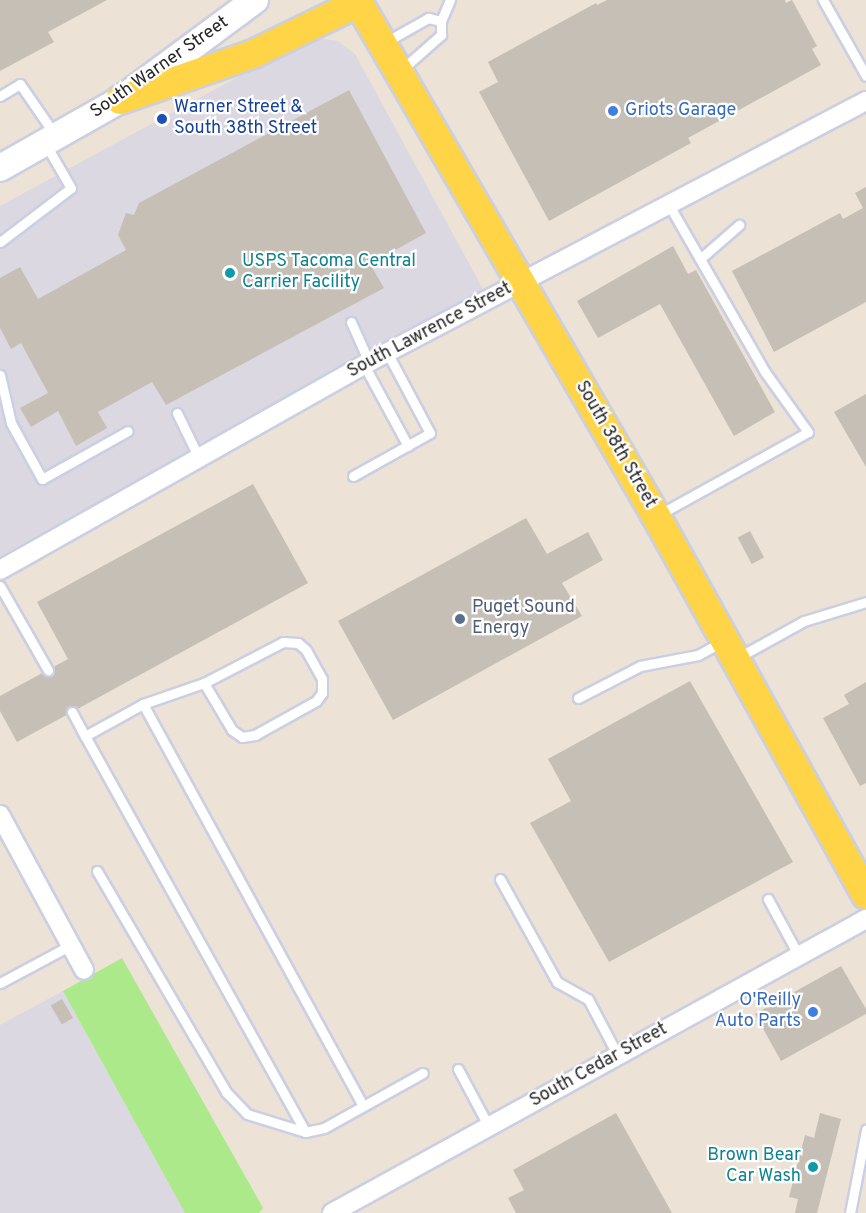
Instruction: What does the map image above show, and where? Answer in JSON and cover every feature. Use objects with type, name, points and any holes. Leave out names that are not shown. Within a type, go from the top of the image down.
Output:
[{"type":"main road","points":[[120,100],[253,54],[357,1]]},
{"type":"main road","name":"South 38th Street","points":[[357,1],[656,516],[866,894]]},
{"type":"street","name":"South Warner Street","points":[[0,168],[120,100],[255,0]]},
{"type":"street","name":"South Lawrence Street","points":[[0,570],[387,352],[866,101]]},
{"type":"street","points":[[0,815],[84,970]]},
{"type":"street","name":"South Cedar Street","points":[[332,1213],[866,919]]},
{"type":"lane","points":[[398,72],[441,35],[441,21],[450,0]]},
{"type":"lane","points":[[823,0],[866,76]]},
{"type":"lane","points":[[382,44],[428,18],[441,21]]},
{"type":"lane","points":[[0,96],[20,84],[50,140],[71,188],[0,242]]},
{"type":"lane","points":[[656,516],[808,432],[765,372],[668,203]]},
{"type":"lane","points":[[700,259],[739,225]]},
{"type":"lane","points":[[351,322],[367,363],[408,446]]},
{"type":"lane","points":[[353,476],[430,433],[387,352]]},
{"type":"lane","points":[[0,375],[11,423],[42,479],[128,431]]},
{"type":"lane","points":[[177,413],[199,458]]},
{"type":"lane","points":[[0,586],[48,670]]},
{"type":"lane","points":[[578,698],[640,666],[730,649],[804,621],[866,602]]},
{"type":"lane","points":[[85,736],[143,704],[204,683],[283,642],[298,643],[306,650],[322,679],[322,693],[316,701],[255,735],[242,737],[232,730],[204,683]]},
{"type":"lane","points":[[143,704],[363,1106]]},
{"type":"lane","points":[[72,712],[305,1132]]},
{"type":"lane","points":[[97,871],[226,1092],[247,1114],[305,1132],[324,1128],[423,1073]]},
{"type":"lane","points":[[500,879],[557,982],[588,999],[618,1056]]},
{"type":"lane","points":[[768,899],[799,956]]},
{"type":"lane","points":[[0,983],[71,945]]},
{"type":"lane","points":[[458,1069],[489,1127]]},
{"type":"lane","points":[[850,1213],[866,1130]]},
{"type":"shaded area","points":[[317,38],[338,41],[355,54],[484,291],[0,556],[0,206],[297,45]]},
{"type":"shaded area","points":[[63,991],[185,1213],[0,1213],[0,1025]]},
{"type":"green space","points":[[122,958],[263,1208],[259,1213],[185,1213],[63,991]]},
{"type":"building","points":[[0,0],[107,0],[48,32],[54,42],[0,71]]},
{"type":"building","name":"Griots Garage","points":[[607,0],[785,0],[786,3],[792,0],[817,46],[812,49],[821,65],[688,138],[691,143],[549,221],[479,92],[498,82],[488,62],[596,3],[597,5]]},
{"type":"building","name":"USPS Tacoma Central Carrier Facility","points":[[349,90],[426,233],[370,264],[384,288],[166,405],[152,382],[98,412],[107,428],[76,446],[58,411],[31,427],[20,408],[48,393],[21,343],[11,349],[0,328],[0,278],[20,267],[38,299],[126,250],[118,235],[126,213],[134,215],[139,203]]},
{"type":"building","points":[[866,187],[866,302],[774,352],[732,271],[840,213],[843,219],[863,208],[855,193]]},
{"type":"building","points":[[673,246],[688,274],[696,270],[775,412],[734,436],[660,304],[598,338],[577,301]]},
{"type":"building","points":[[866,394],[866,467],[834,412]]},
{"type":"building","points":[[253,484],[308,583],[17,742],[0,711],[0,696],[68,659],[37,602]]},
{"type":"building","name":"Puget Sound Energy","points":[[526,518],[547,554],[588,532],[603,560],[562,583],[582,616],[393,720],[338,621]]},
{"type":"building","points":[[750,531],[764,557],[752,564],[738,538]]},
{"type":"building","points":[[690,681],[793,862],[609,962],[530,823],[571,801],[548,759]]},
{"type":"building","points":[[866,682],[866,783],[860,786],[823,718],[849,704],[844,695]]},
{"type":"building","name":"O'Reilly Auto Parts","points":[[841,966],[866,1009],[866,1014],[781,1061],[755,1014]]},
{"type":"building","points":[[62,999],[73,1018],[62,1025],[51,1006]]},
{"type":"building","points":[[616,1113],[672,1213],[516,1213],[508,1198],[524,1190],[513,1170]]},
{"type":"building","name":"Brown Bear Car Wash","points":[[820,1113],[841,1119],[817,1213],[795,1213],[798,1199],[789,1197],[805,1135],[814,1138]]},
{"type":"place","name":"Griots Garage","points":[[613,111]]},
{"type":"place","name":"Warner Street & South 38th Street","points":[[162,119]]},
{"type":"place","name":"USPS Tacoma Central Carrier Facility","points":[[230,273]]},
{"type":"place","name":"Puget Sound Energy","points":[[460,619]]},
{"type":"place","name":"O'Reilly Auto Parts","points":[[813,1012]]},
{"type":"place","name":"Brown Bear Car Wash","points":[[813,1167]]}]
